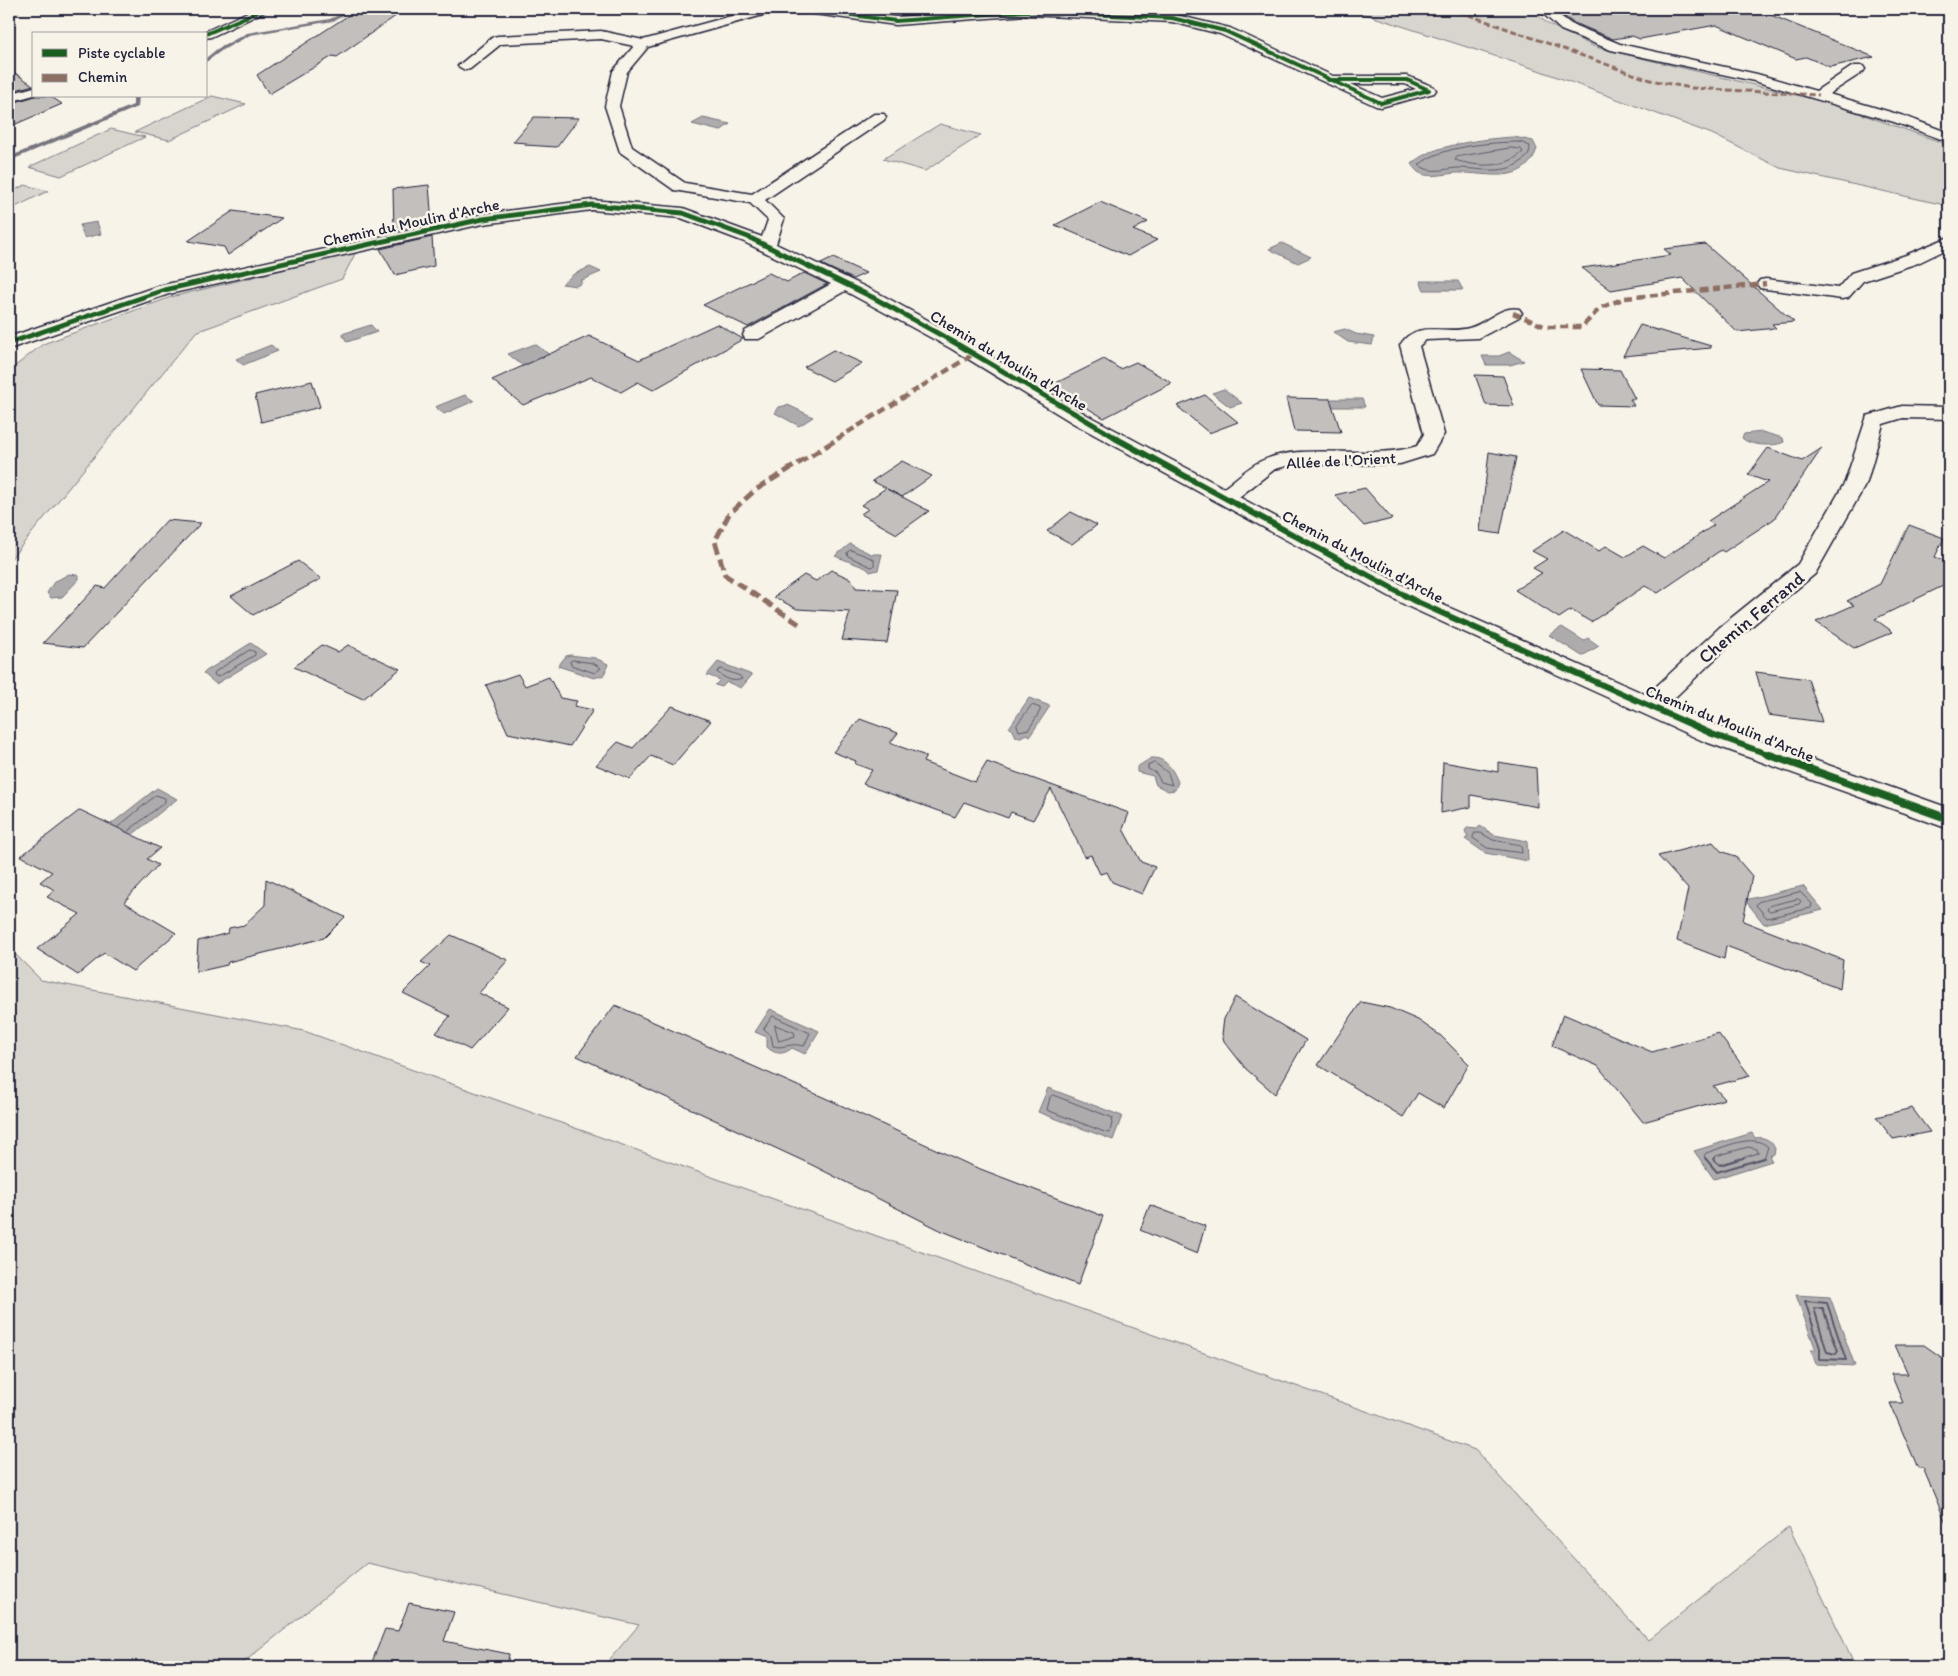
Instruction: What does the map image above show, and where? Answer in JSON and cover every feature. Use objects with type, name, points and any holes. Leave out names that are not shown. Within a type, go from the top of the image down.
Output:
[{"type":"street","points":[[9,11],[15,9]]},
{"type":"street","points":[[208,33],[264,9]]},
{"type":"street","points":[[465,66],[498,40],[601,35],[643,44],[770,9]]},
{"type":"street","points":[[807,9],[896,21],[1026,11],[1172,18],[1225,31],[1328,80],[1380,103],[1429,90],[1407,80],[1328,80]]},
{"type":"street","points":[[1544,9],[1566,27],[1616,47],[1782,85],[1900,119],[1949,138]]},
{"type":"street","points":[[643,44],[620,71],[612,106],[625,149],[680,187],[755,199],[776,220],[768,248]]},
{"type":"street","points":[[1819,96],[1858,69]]},
{"type":"street","points":[[1782,85],[1796,76]]},
{"type":"street","points":[[9,98],[32,92]]},
{"type":"street","points":[[755,199],[796,171],[838,147],[879,117]]},
{"type":"street","name":"Chemin du Moulin d'Arche","points":[[9,343],[164,290],[483,219],[592,205],[683,213],[732,230],[912,318],[1080,419],[1415,601],[1712,734],[1949,819]]},
{"type":"street","points":[[1766,284],[1842,294],[1857,277],[1912,259],[1949,242]]},
{"type":"street","points":[[752,335],[844,284]]},
{"type":"street","name":"Allée de l'Orient","points":[[1224,498],[1268,466],[1291,459],[1400,458],[1424,450],[1434,434],[1409,345],[1421,335],[1472,334],[1513,313]]},
{"type":"street","name":"Chemin Ferrand","points":[[1650,707],[1728,633],[1808,569],[1856,482],[1874,420],[1902,412],[1949,412]]},
{"type":"shaded area","points":[[1349,9],[1530,9],[1548,24],[1595,47],[1830,103],[1949,145],[1949,206],[1780,168],[1712,134],[1538,70]]},
{"type":"shaded area","points":[[212,96],[246,104],[169,140],[135,132],[208,98]]},
{"type":"shaded area","points":[[940,124],[981,135],[925,171],[883,159]]},
{"type":"shaded area","points":[[111,129],[145,137],[61,176],[29,167]]},
{"type":"shaded area","points":[[25,185],[48,191],[9,210],[9,193]]},
{"type":"shaded area","points":[[356,252],[342,279],[196,332],[9,561],[9,371],[43,344],[171,297]]},
{"type":"shaded area","points":[[9,948],[41,980],[304,1031],[1475,1450],[1648,1640],[1789,1527],[1856,1667],[603,1667],[639,1625],[367,1563],[238,1667],[9,1667]]},
{"type":"water","points":[[703,118],[730,124],[720,131],[692,124]]},
{"type":"water","points":[[1514,137],[1533,141],[1537,149],[1531,161],[1523,169],[1514,173],[1492,175],[1458,173],[1432,176],[1420,173],[1412,164],[1420,157],[1445,147],[1475,141]]},
{"type":"water","points":[[97,222],[101,234],[84,238],[80,225]]},
{"type":"water","points":[[1282,243],[1311,257],[1298,263],[1269,249]]},
{"type":"water","points":[[590,267],[601,272],[580,281],[582,283],[576,286],[562,284],[574,274]]},
{"type":"water","points":[[1420,281],[1458,281],[1463,290],[1424,290]]},
{"type":"water","points":[[371,325],[377,332],[347,342],[342,334]]},
{"type":"water","points":[[1345,329],[1356,334],[1374,337],[1372,345],[1348,342],[1333,332]]},
{"type":"water","points":[[535,344],[550,355],[523,366],[508,354]]},
{"type":"water","points":[[271,345],[278,351],[243,365],[236,359]]},
{"type":"water","points":[[1509,352],[1524,361],[1510,365],[1486,365],[1482,356],[1499,356]]},
{"type":"water","points":[[1224,389],[1242,403],[1230,407],[1212,393]]},
{"type":"water","points":[[465,395],[474,401],[444,414],[435,407]]},
{"type":"water","points":[[1328,399],[1362,399],[1365,407],[1331,407]]},
{"type":"water","points":[[788,405],[813,417],[799,426],[775,413],[779,407]]},
{"type":"water","points":[[1762,432],[1783,438],[1784,442],[1775,445],[1762,445],[1750,443],[1742,438],[1744,434]]},
{"type":"water","points":[[850,544],[871,554],[882,554],[878,570],[870,572],[866,568],[835,556]]},
{"type":"water","points":[[69,574],[79,575],[79,579],[62,597],[51,598],[47,593],[54,582]]},
{"type":"water","points":[[1562,627],[1584,641],[1588,638],[1599,646],[1582,656],[1549,635]]},
{"type":"water","points":[[251,643],[266,654],[216,684],[203,673]]},
{"type":"water","points":[[566,656],[595,658],[608,664],[604,675],[594,678],[558,666]]},
{"type":"water","points":[[718,662],[752,675],[741,688],[727,682],[722,687],[715,685],[720,680],[707,675]]},
{"type":"water","points":[[1029,698],[1050,706],[1030,736],[1026,734],[1016,737],[1013,730],[1009,728]]},
{"type":"water","points":[[1151,758],[1165,762],[1171,769],[1178,782],[1175,790],[1168,791],[1156,785],[1153,776],[1137,772],[1137,767]]},
{"type":"water","points":[[157,788],[177,799],[127,839],[106,828]]},
{"type":"water","points":[[1480,826],[1494,835],[1527,841],[1528,861],[1485,853],[1465,839],[1468,837],[1465,831],[1467,828],[1477,829]]},
{"type":"water","points":[[1803,886],[1823,910],[1764,924],[1745,900]]},
{"type":"water","points":[[770,1009],[819,1031],[805,1054],[792,1048],[783,1053],[773,1052],[767,1047],[767,1037],[755,1032]]},
{"type":"water","points":[[1048,1088],[1122,1116],[1113,1140],[1038,1112]]},
{"type":"water","points":[[1752,1133],[1755,1138],[1765,1138],[1772,1144],[1775,1149],[1774,1154],[1769,1156],[1772,1161],[1714,1179],[1694,1151]]},
{"type":"water","points":[[1796,1295],[1830,1297],[1855,1366],[1816,1364],[1811,1350],[1816,1350]]},
{"type":"building","points":[[1554,9],[1756,9],[1874,57],[1830,67],[1806,57],[1796,59],[1716,25],[1640,39],[1632,36],[1613,39],[1572,22]]},
{"type":"building","points":[[355,11],[400,13],[337,57],[333,56],[269,94],[257,75]]},
{"type":"building","points":[[9,69],[32,84],[32,85],[9,92]]},
{"type":"building","points":[[32,97],[53,98],[62,104],[9,127],[9,104]]},
{"type":"building","points":[[534,117],[579,118],[557,147],[525,145],[527,143],[513,142]]},
{"type":"building","points":[[429,185],[432,223],[394,232],[393,189]]},
{"type":"building","points":[[1100,202],[1148,222],[1133,230],[1157,240],[1128,256],[1055,225]]},
{"type":"building","points":[[233,211],[282,218],[228,255],[224,247],[188,241]]},
{"type":"building","points":[[432,237],[434,266],[395,275],[380,249]]},
{"type":"building","points":[[1705,244],[1794,322],[1772,324],[1776,328],[1737,332],[1682,278],[1611,290],[1582,268],[1671,255],[1664,249]]},
{"type":"building","points":[[833,258],[866,273],[853,279],[821,264]]},
{"type":"building","points":[[769,273],[787,282],[804,273],[827,284],[748,327],[703,305]]},
{"type":"building","points":[[717,324],[743,339],[653,390],[638,382],[621,392],[591,377],[523,405],[492,380],[589,336],[639,360]]},
{"type":"building","points":[[1640,325],[1711,346],[1711,348],[1623,356]]},
{"type":"building","points":[[833,350],[862,363],[832,381],[804,367]]},
{"type":"building","points":[[1104,359],[1120,369],[1136,362],[1172,383],[1104,418],[1050,386]]},
{"type":"building","points":[[1581,369],[1620,370],[1635,399],[1630,399],[1634,406],[1598,405]]},
{"type":"building","points":[[1475,375],[1503,376],[1514,406],[1486,405]]},
{"type":"building","points":[[312,381],[320,407],[261,422],[255,395]]},
{"type":"building","points":[[1205,395],[1238,422],[1209,433],[1177,406]]},
{"type":"building","points":[[1286,398],[1330,399],[1341,432],[1294,431]]},
{"type":"building","points":[[1768,448],[1802,461],[1822,448],[1774,519],[1724,552],[1721,550],[1658,593],[1645,586],[1591,622],[1571,610],[1559,618],[1515,590],[1542,573],[1533,568],[1547,559],[1532,551],[1564,530],[1599,551],[1606,546],[1625,557],[1643,546],[1664,558],[1714,525],[1708,521],[1768,482],[1748,475]]},
{"type":"building","points":[[1489,452],[1516,457],[1500,534],[1480,531]]},
{"type":"building","points":[[902,461],[932,476],[902,497],[929,511],[897,534],[861,514],[868,509],[861,505],[886,488],[872,481]]},
{"type":"building","points":[[1365,488],[1392,519],[1364,526],[1335,495]]},
{"type":"building","points":[[1071,512],[1097,525],[1072,544],[1047,531]]},
{"type":"building","points":[[167,520],[201,523],[83,648],[43,643],[97,586],[105,588]]},
{"type":"building","points":[[1909,525],[1944,538],[1935,557],[1949,562],[1949,583],[1875,619],[1893,632],[1854,648],[1816,622],[1854,605],[1847,601],[1880,584]]},
{"type":"building","points":[[298,561],[321,579],[253,615],[231,596]]},
{"type":"building","points":[[831,570],[851,579],[856,588],[897,590],[887,643],[842,640],[850,612],[797,609],[774,597],[804,575],[816,581]]},
{"type":"building","points":[[322,645],[338,652],[348,645],[400,669],[363,699],[294,667]]},
{"type":"building","points":[[1756,672],[1808,679],[1822,722],[1768,715]]},
{"type":"building","points":[[518,674],[525,686],[549,677],[560,698],[577,701],[574,706],[593,710],[570,746],[508,733],[486,685]]},
{"type":"building","points":[[672,706],[711,721],[673,765],[651,756],[630,779],[596,765],[618,742],[633,748]]},
{"type":"building","points":[[860,719],[898,733],[890,743],[926,756],[923,762],[975,782],[987,762],[1129,813],[1123,829],[1141,862],[1155,867],[1142,894],[1112,882],[1107,872],[1100,874],[1091,855],[1085,857],[1051,789],[1033,820],[1011,812],[1008,818],[964,802],[955,817],[863,784],[872,770],[855,764],[856,761],[833,752]]},
{"type":"building","points":[[1443,762],[1498,772],[1498,762],[1536,768],[1538,807],[1471,795],[1471,807],[1441,813]]},
{"type":"building","points":[[80,810],[160,848],[147,859],[158,865],[124,902],[176,933],[133,971],[104,953],[78,975],[37,949],[80,914],[47,897],[55,890],[40,882],[52,872],[21,856]]},
{"type":"building","points":[[1713,842],[1721,851],[1735,856],[1752,876],[1743,921],[1843,960],[1840,989],[1726,946],[1724,959],[1677,941],[1688,889],[1658,856]]},
{"type":"building","points":[[266,879],[345,917],[324,938],[196,972],[198,941],[228,933],[229,928],[244,925],[265,905]]},
{"type":"building","points":[[451,935],[508,960],[479,993],[508,1007],[470,1050],[436,1033],[450,1016],[403,993],[430,966],[421,962]]},
{"type":"building","points":[[1235,997],[1306,1040],[1275,1094],[1246,1069],[1224,1041],[1222,1034],[1224,1019]]},
{"type":"building","points":[[1361,1002],[1390,1008],[1418,1020],[1441,1036],[1469,1064],[1444,1108],[1418,1093],[1403,1117],[1318,1065]]},
{"type":"building","points":[[615,1005],[834,1102],[970,1165],[1103,1216],[1078,1285],[940,1230],[812,1165],[577,1056]]},
{"type":"building","points":[[1563,1014],[1652,1052],[1718,1033],[1750,1076],[1713,1086],[1725,1099],[1643,1122],[1598,1066],[1552,1046]]},
{"type":"building","points":[[1912,1108],[1930,1132],[1893,1139],[1876,1117]]},
{"type":"building","points":[[1150,1205],[1205,1226],[1197,1254],[1140,1230]]},
{"type":"building","points":[[1895,1345],[1924,1345],[1944,1359],[1949,1370],[1949,1530],[1923,1468],[1918,1468],[1890,1403],[1903,1403],[1891,1374],[1908,1374]]},
{"type":"building","points":[[409,1603],[454,1612],[444,1641],[509,1654],[507,1667],[370,1667],[385,1629],[398,1631]]},
{"type":"waterway","points":[[208,59],[219,50],[249,34],[331,20],[341,16],[342,10]]},
{"type":"waterway","points":[[9,159],[136,106],[136,98]]},
{"type":"marked path","points":[[1452,9],[1650,80],[1691,88],[1819,95]]},
{"type":"marked path","points":[[1513,313],[1546,327],[1582,327],[1591,315],[1600,308],[1625,298],[1766,284]]},
{"type":"marked path","points":[[799,624],[725,575],[715,541],[729,514],[754,491],[972,355]]},
{"type":"cycle path","points":[[208,33],[264,9]]},
{"type":"cycle path","points":[[807,9],[896,21],[1026,11],[1172,18],[1225,31],[1381,103],[1429,90],[1407,80],[1328,80]]},
{"type":"cycle path","points":[[9,343],[164,290],[483,219],[592,205],[683,213],[748,237],[874,298],[957,344],[1080,419],[1415,601],[1712,734],[1949,819]]}]
